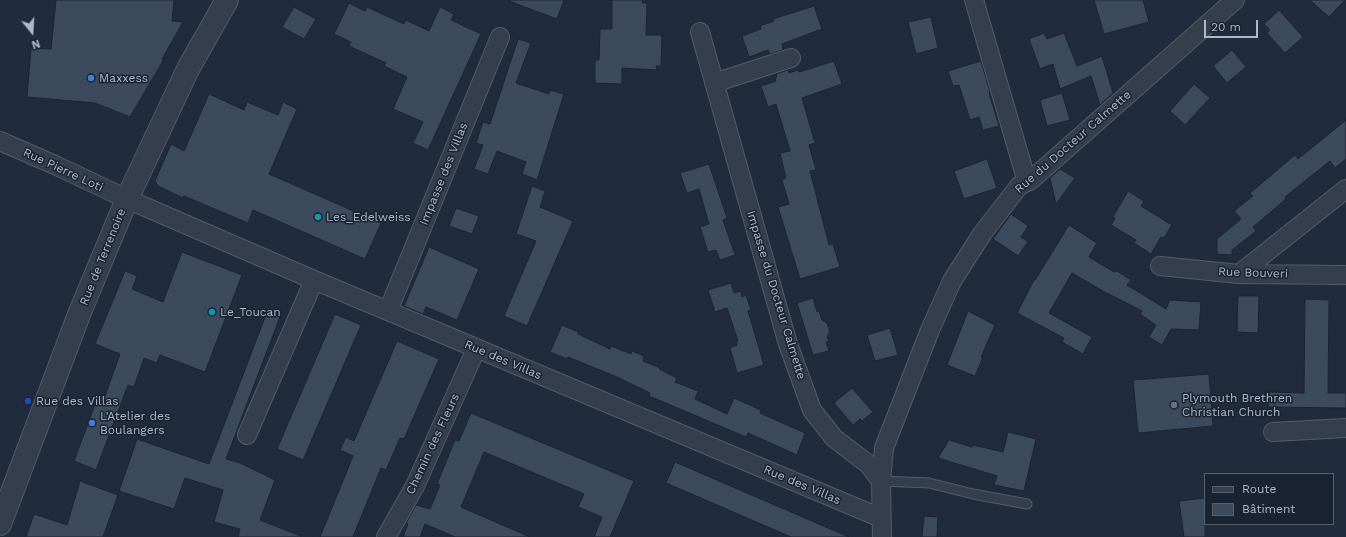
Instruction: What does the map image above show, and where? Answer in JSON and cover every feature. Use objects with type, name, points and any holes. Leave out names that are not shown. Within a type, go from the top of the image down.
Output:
[{"type":"street","name":"Rue de Terrenoire","points":[[0,524],[80,312],[127,199],[188,69],[227,0]]},
{"type":"street","points":[[974,0],[1027,182]]},
{"type":"street","name":"Rue du Docteur Calmette","points":[[882,537],[881,481],[884,448],[930,330],[952,281],[982,234],[1019,186],[1027,182],[1235,0]]},
{"type":"street","name":"Impasse du Docteur Calmette","points":[[700,32],[788,344],[812,410],[834,438],[868,464],[881,481]]},
{"type":"street","name":"Impasse des Villas","points":[[388,311],[500,37]]},
{"type":"street","points":[[714,83],[791,58]]},
{"type":"street","name":"Rue Pierre Loti","points":[[0,141],[127,199]]},
{"type":"street","points":[[1239,274],[1346,189]]},
{"type":"street","name":"Rue des Villas","points":[[127,199],[476,349],[881,518]]},
{"type":"street","name":"Rue Bouveri","points":[[1160,266],[1239,274],[1346,275]]},
{"type":"street","points":[[247,435],[314,280]]},
{"type":"street","name":"Chemin des Fleurs","points":[[386,537],[415,486],[476,349]]},
{"type":"street","points":[[1273,432],[1346,428]]},
{"type":"lane","points":[[881,481],[929,483],[974,494],[1027,504]]},
{"type":"building","points":[[56,0],[174,0],[172,21],[183,22],[162,59],[164,59],[130,117],[95,103],[27,97],[31,48],[51,49]]},
{"type":"building","points":[[564,0],[557,19],[509,1]]},
{"type":"building","points":[[612,0],[643,0],[642,3],[647,3],[646,35],[662,35],[661,66],[656,66],[657,70],[622,68],[622,84],[595,83],[595,60],[599,60],[600,29],[612,29]]},
{"type":"building","points":[[1094,0],[1143,0],[1149,22],[1104,34]]},
{"type":"building","points":[[1310,0],[1345,0],[1329,17]]},
{"type":"building","points":[[349,3],[365,11],[367,7],[404,24],[406,20],[429,31],[440,7],[454,14],[451,20],[481,34],[428,150],[413,143],[423,122],[393,109],[407,77],[384,66],[386,63],[349,46],[351,42],[334,34]]},
{"type":"building","points":[[814,6],[822,29],[782,44],[783,50],[770,54],[768,50],[749,57],[742,36],[761,29],[760,26],[774,21],[773,19]]},
{"type":"building","points":[[294,7],[316,19],[304,39],[282,27]]},
{"type":"building","points":[[1279,10],[1303,37],[1285,53],[1267,33],[1270,30],[1264,24]]},
{"type":"building","points":[[931,17],[938,48],[916,54],[908,22]]},
{"type":"building","points":[[1044,33],[1047,39],[1064,33],[1077,66],[1102,56],[1113,93],[1100,105],[1091,76],[1060,89],[1053,64],[1040,69],[1029,39]]},
{"type":"building","points":[[518,39],[531,43],[516,83],[549,94],[550,90],[564,94],[537,180],[522,174],[526,162],[497,151],[488,174],[474,169],[483,145],[476,143],[483,122],[490,124]]},
{"type":"building","points":[[1232,50],[1246,67],[1227,83],[1213,66]]},
{"type":"building","points":[[834,61],[842,84],[802,98],[815,143],[809,145],[816,170],[810,171],[829,245],[833,244],[840,267],[800,279],[778,207],[789,204],[782,180],[786,178],[780,153],[790,151],[776,104],[768,107],[761,86],[776,81],[776,74],[788,70],[789,73],[798,70],[799,72]]},
{"type":"building","points":[[981,61],[999,126],[983,130],[979,117],[970,120],[959,85],[953,86],[948,71]]},
{"type":"building","points":[[1194,84],[1210,98],[1185,125],[1170,111]]},
{"type":"building","points":[[1062,93],[1070,120],[1047,126],[1040,100]]},
{"type":"building","points":[[209,94],[244,110],[247,102],[278,115],[283,102],[297,109],[269,174],[381,223],[365,259],[253,210],[248,223],[184,196],[183,198],[158,186],[155,181],[171,144],[184,151]]},
{"type":"building","points":[[1346,120],[1346,159],[1335,168],[1330,161],[1285,197],[1286,199],[1253,227],[1256,231],[1232,250],[1232,255],[1217,254],[1217,239],[1241,219],[1234,211],[1253,196],[1250,193],[1295,155],[1298,159]]},
{"type":"building","points":[[987,159],[997,188],[964,199],[954,171]]},
{"type":"building","points":[[709,164],[727,218],[723,220],[735,255],[720,260],[716,250],[708,252],[700,227],[709,224],[699,189],[687,193],[680,173]]},
{"type":"building","points":[[1060,169],[1075,178],[1056,204],[1050,178]]},
{"type":"building","points":[[532,186],[545,191],[540,207],[573,221],[527,326],[504,316],[536,241],[516,234]]},
{"type":"building","points":[[1128,191],[1144,201],[1141,206],[1172,225],[1164,238],[1161,237],[1151,254],[1134,243],[1136,240],[1111,225],[1115,218],[1113,217]]},
{"type":"building","points":[[456,208],[479,216],[472,234],[449,226]]},
{"type":"building","points":[[1011,214],[1028,226],[1021,237],[1028,242],[1018,256],[993,239]]},
{"type":"building","points":[[1069,225],[1097,243],[1089,257],[1131,280],[1127,285],[1166,309],[1170,300],[1201,302],[1199,330],[1171,329],[1162,345],[1149,337],[1156,325],[1140,314],[1142,311],[1072,273],[1049,313],[1092,337],[1083,354],[1062,342],[1064,338],[1017,313],[1034,280]]},
{"type":"building","points":[[429,247],[479,269],[457,320],[426,307],[423,314],[404,306]]},
{"type":"building","points":[[182,252],[242,275],[205,372],[160,355],[157,363],[144,358],[134,387],[128,385],[96,470],[74,461],[99,394],[105,396],[120,354],[95,344],[125,271],[137,276],[132,289],[163,302]]},
{"type":"building","points":[[731,283],[734,293],[741,291],[742,297],[746,295],[751,310],[748,311],[764,365],[737,373],[730,348],[737,345],[736,341],[738,341],[727,308],[715,312],[708,290]]},
{"type":"building","points":[[1238,296],[1259,296],[1258,333],[1237,332]]},
{"type":"building","points":[[813,298],[817,312],[819,311],[822,320],[827,323],[830,332],[827,336],[829,341],[826,342],[829,351],[813,355],[797,303]]},
{"type":"building","points":[[1305,299],[1329,300],[1328,393],[1346,393],[1346,408],[1268,407],[1269,392],[1304,393]]},
{"type":"building","points":[[968,311],[995,325],[981,357],[983,357],[975,376],[947,365]]},
{"type":"building","points":[[267,312],[280,317],[226,459],[240,463],[275,480],[260,520],[301,537],[238,537],[240,529],[214,522],[223,490],[185,478],[174,509],[119,491],[137,439],[209,464]]},
{"type":"building","points":[[335,314],[361,325],[303,460],[277,449]]},
{"type":"building","points":[[562,325],[610,349],[611,346],[631,354],[632,351],[644,356],[643,361],[660,368],[659,369],[677,378],[675,382],[698,391],[695,399],[727,414],[734,398],[761,410],[760,413],[805,433],[797,455],[748,433],[746,437],[649,396],[650,393],[617,377],[568,357],[567,359],[550,352]]},
{"type":"building","points":[[890,328],[898,355],[875,361],[867,335]]},
{"type":"building","points":[[397,341],[439,359],[404,439],[400,438],[386,470],[381,468],[353,537],[320,537],[353,456],[340,450],[346,437],[354,441]]},
{"type":"building","name":"Plymouth Brethren Christian Church","points":[[1209,374],[1213,426],[1138,433],[1133,380]]},
{"type":"building","points":[[852,388],[873,412],[862,421],[860,419],[853,425],[834,403]]},
{"type":"building","points":[[471,413],[634,481],[610,537],[594,537],[602,517],[578,507],[584,494],[484,452],[461,507],[530,537],[455,537],[425,524],[420,537],[403,537],[408,524],[406,523],[416,505],[430,509],[440,485],[437,484],[455,440],[459,441]]},
{"type":"building","points":[[1008,432],[1036,439],[1024,491],[994,485],[997,476],[938,458],[949,440],[972,447],[973,445],[1003,452]]},
{"type":"building","points":[[675,462],[849,537],[791,537],[666,483]]},
{"type":"building","points":[[80,481],[118,495],[103,537],[26,537],[34,514],[67,525]]},
{"type":"building","points":[[1204,498],[1205,537],[1184,537],[1179,501]]},
{"type":"building","points":[[924,516],[938,517],[937,537],[922,537]]},
{"type":"place","name":"Maxxess","points":[[91,78]]},
{"type":"place","name":"Les_Edelweiss","points":[[318,217]]},
{"type":"place","name":"Le_Toucan","points":[[212,312]]},
{"type":"place","name":"Rue des Villas","points":[[28,401]]},
{"type":"place","name":"Plymouth Brethren Christian Church","points":[[1174,405]]},
{"type":"place","name":"L'Atelier des Boulangers","points":[[92,423]]}]
